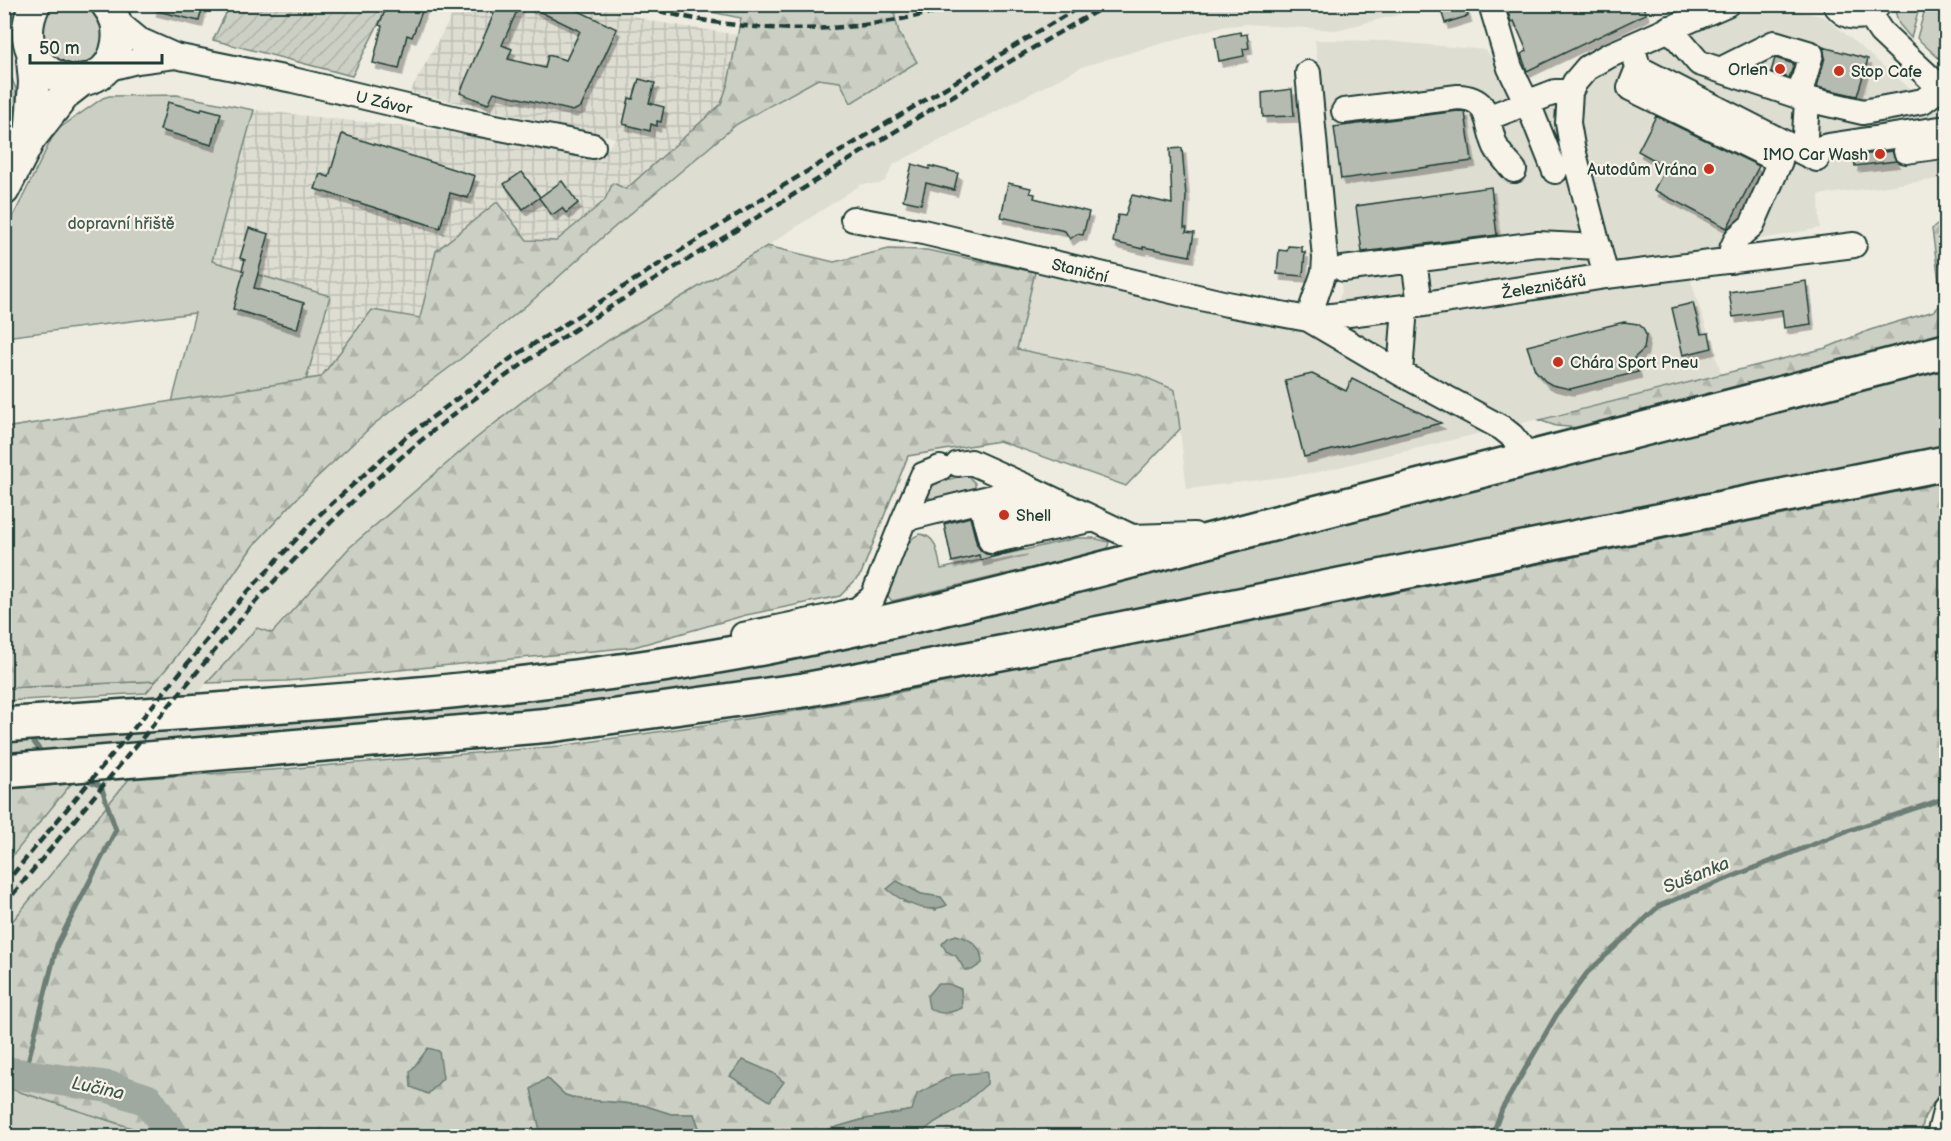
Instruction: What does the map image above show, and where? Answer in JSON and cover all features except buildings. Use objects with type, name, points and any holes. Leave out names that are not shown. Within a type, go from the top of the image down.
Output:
[{"type":"highway","points":[[7,724],[444,691],[572,678],[702,659],[833,634],[1236,534],[1947,351]]},
{"type":"highway","points":[[4,771],[552,725],[804,690],[1011,651],[1947,462]]},
{"type":"main road","points":[[4,190],[14,140],[34,82],[21,44],[27,17],[35,4]]},
{"type":"main road","points":[[14,140],[66,93],[111,59],[118,34],[111,10]]},
{"type":"main road","points":[[21,44],[41,70],[55,78],[69,81],[93,74]]},
{"type":"street","points":[[1491,4],[1510,68],[1555,171]]},
{"type":"street","points":[[1669,28],[1699,63],[1803,98],[1863,112],[1923,101],[1943,90],[1881,32],[1874,9],[1856,17],[1842,13],[1835,4]]},
{"type":"street","points":[[1487,118],[1555,92],[1570,92],[1587,68],[1714,6]]},
{"type":"street","name":"U Závor","points":[[111,10],[126,31],[175,56],[293,80],[470,122],[593,146]]},
{"type":"street","points":[[1720,70],[1773,43],[1811,54],[1803,98],[1804,153]]},
{"type":"street","points":[[1633,44],[1638,68],[1630,88],[1780,161],[1752,225],[1737,238],[1732,249],[1731,261]]},
{"type":"street","name":"U Závor","points":[[93,74],[138,61],[175,56]]},
{"type":"street","points":[[1638,68],[1821,161],[1854,157]]},
{"type":"street","points":[[1308,73],[1325,258],[1324,272],[1308,319]]},
{"type":"street","name":"Železničářů","points":[[1412,306],[1606,276],[1572,146],[1568,115],[1570,92]]},
{"type":"street","points":[[1344,111],[1468,97],[1479,102],[1497,149],[1514,170]]},
{"type":"street","points":[[1804,153],[1828,146],[1947,130],[1943,146],[1906,151]]},
{"type":"street","name":"Staniční","points":[[853,219],[923,232],[1216,302],[1308,319],[1412,306]]},
{"type":"street","points":[[1343,269],[1538,244],[1599,247]]},
{"type":"street","points":[[1606,276],[1854,245]]},
{"type":"street","points":[[1414,261],[1412,306],[1400,373],[1502,428],[1512,436],[1530,458]]},
{"type":"street","name":"Staniční","points":[[1308,319],[1400,373]]},
{"type":"street","points":[[702,659],[726,642],[741,636],[858,609],[873,597],[923,475],[949,466],[971,462],[1132,537],[1236,534]]},
{"type":"street","points":[[983,509],[1029,488]]},
{"type":"street","points":[[904,519],[1060,502]]},
{"type":"street","points":[[983,509],[991,541],[1094,519]]},
{"type":"street","points":[[1939,1137],[1947,1108]]},
{"type":"shaded area","points":[[922,4],[1438,5],[1336,30],[1246,24],[1219,27],[1084,66],[894,164],[885,181],[879,184],[862,184],[767,246],[609,340],[538,389],[474,440],[349,548],[272,633],[257,629],[207,683],[5,930],[5,866],[176,657],[253,546],[314,480],[374,424],[458,361],[534,299],[604,236],[737,124],[818,79],[840,82],[851,103],[916,63],[899,33],[894,13]]},
{"type":"shaded area","points":[[455,5],[602,5],[651,21],[750,37],[737,103],[652,165],[627,187],[614,184],[602,201],[556,241],[527,240],[497,202],[437,251],[420,319],[341,350],[321,377],[306,380],[330,296],[212,261],[254,110],[607,149],[616,138],[410,92],[450,19]]},
{"type":"shaded area","points":[[1764,5],[1774,5],[1825,17],[1946,119],[1946,178],[1819,195],[1820,228],[1682,254],[1722,375],[1314,473],[1187,489],[1175,390],[1017,349],[1035,272],[1288,327],[1321,341],[1342,292],[1315,40],[1386,41],[1486,50],[1533,113],[1676,35]]},
{"type":"shaded area","points":[[897,881],[921,894],[941,897],[947,905],[931,909],[908,903],[887,889]]},
{"type":"shaded area","points":[[956,935],[971,941],[980,952],[982,963],[972,970],[965,970],[956,956],[946,951],[942,944],[948,938]]},
{"type":"shaded area","points":[[937,984],[949,984],[961,989],[962,1008],[945,1013],[929,1008],[927,996]]},
{"type":"shaded area","points":[[428,1048],[439,1051],[443,1078],[428,1094],[411,1087],[410,1072]]},
{"type":"shaded area","points":[[743,1060],[773,1073],[784,1082],[770,1101],[730,1076]]},
{"type":"shaded area","points":[[987,1072],[987,1084],[959,1108],[917,1136],[826,1136],[826,1130],[861,1120],[912,1110],[917,1094],[953,1075]]},
{"type":"shaded area","points":[[547,1078],[565,1095],[578,1099],[643,1105],[671,1114],[694,1114],[699,1128],[685,1136],[541,1136],[531,1089]]},
{"type":"green space","points":[[55,4],[87,5],[94,10],[102,27],[103,37],[98,55],[92,62],[76,67],[51,63],[38,23],[44,13]]},
{"type":"green space","points":[[230,5],[388,5],[352,76],[213,40]]},
{"type":"green space","points":[[677,5],[922,5],[894,13],[899,33],[917,62],[851,103],[840,82],[818,79],[737,124],[604,236],[534,299],[458,361],[374,424],[314,480],[253,546],[176,657],[156,681],[5,688],[5,428],[321,377],[372,310],[420,318],[436,251],[497,202],[527,240],[556,241],[604,201],[613,183],[626,189],[721,104],[728,83],[741,18]]},
{"type":"green space","points":[[1893,5],[1920,5],[1911,38],[1899,24]]},
{"type":"green space","points":[[1926,5],[1946,5],[1946,65],[1917,38]]},
{"type":"green space","points":[[4,60],[16,89],[16,121],[5,130]]},
{"type":"green space","name":"dopravní hřiště","points":[[177,95],[254,110],[212,261],[330,296],[306,380],[172,402],[195,313],[5,337],[4,235],[52,138],[61,127],[103,98]]},
{"type":"green space","points":[[1946,218],[1946,336],[1581,428],[1556,426],[1539,420],[1826,348],[1870,330],[1934,311],[1942,304],[1932,229]]},
{"type":"green space","points":[[767,246],[834,262],[889,249],[927,250],[1035,272],[1017,349],[1140,375],[1175,390],[1180,429],[1126,486],[999,441],[908,456],[861,574],[840,596],[746,615],[634,647],[287,681],[207,683],[257,628],[272,633],[349,548],[474,440],[538,389],[609,340]]},
{"type":"green space","points":[[1946,362],[1946,452],[1182,605],[658,702],[5,756],[5,735],[555,691]]},
{"type":"green space","points":[[968,476],[975,483],[975,488],[932,499],[928,497],[933,484]]},
{"type":"green space","points":[[1946,482],[1946,1083],[1925,1116],[1920,1136],[917,1136],[959,1108],[986,1084],[986,1072],[913,1110],[861,1120],[826,1130],[826,1136],[685,1136],[699,1128],[694,1114],[671,1114],[643,1105],[578,1099],[565,1095],[547,1078],[538,1117],[541,1136],[157,1136],[11,1089],[5,1091],[5,930],[129,779],[285,769],[560,746],[871,698],[1123,645],[1271,618]],"holes":[[[909,887],[921,894],[941,897],[936,910],[903,902]]]},
{"type":"green space","points":[[920,534],[934,542],[941,569],[1077,538],[1093,538],[1109,542],[1107,550],[892,601],[887,595],[888,592],[909,542]]},
{"type":"green space","points":[[156,681],[146,693],[5,701],[5,688]]},
{"type":"green space","points":[[71,784],[5,865],[5,789]]},
{"type":"green space","points":[[11,1089],[157,1136],[5,1136],[4,1091]]},
{"type":"waterway","points":[[4,701],[12,712]]},
{"type":"waterway","points":[[28,734],[44,756]]},
{"type":"waterway","points":[[25,1074],[57,945],[116,830],[101,786],[82,778]]},
{"type":"waterway","name":"Sušanka","points":[[1492,1136],[1502,1109],[1557,1014],[1587,973],[1659,906],[1844,832],[1946,798]]},
{"type":"waterway","name":"Lučina","points":[[4,1072],[109,1087],[148,1100],[173,1136]]},
{"type":"railway","points":[[633,4],[674,15],[715,22],[798,29],[880,23],[962,4]]},
{"type":"railway","points":[[4,885],[241,599],[317,517],[406,437],[510,359],[763,198],[1084,4]]},
{"type":"railway","points":[[4,905],[250,608],[297,556],[399,459],[490,387],[606,310],[978,80],[1109,4]]},
{"type":"place","name":"Orlen","points":[[1780,69]]},
{"type":"place","name":"Stop Cafe","points":[[1839,71]]},
{"type":"place","name":"IMO Car Wash","points":[[1880,154]]},
{"type":"place","name":"Autodům Vrána","points":[[1709,169]]},
{"type":"place","name":"Chára Sport Pneu","points":[[1558,362]]},
{"type":"place","name":"Shell","points":[[1004,515]]}]
